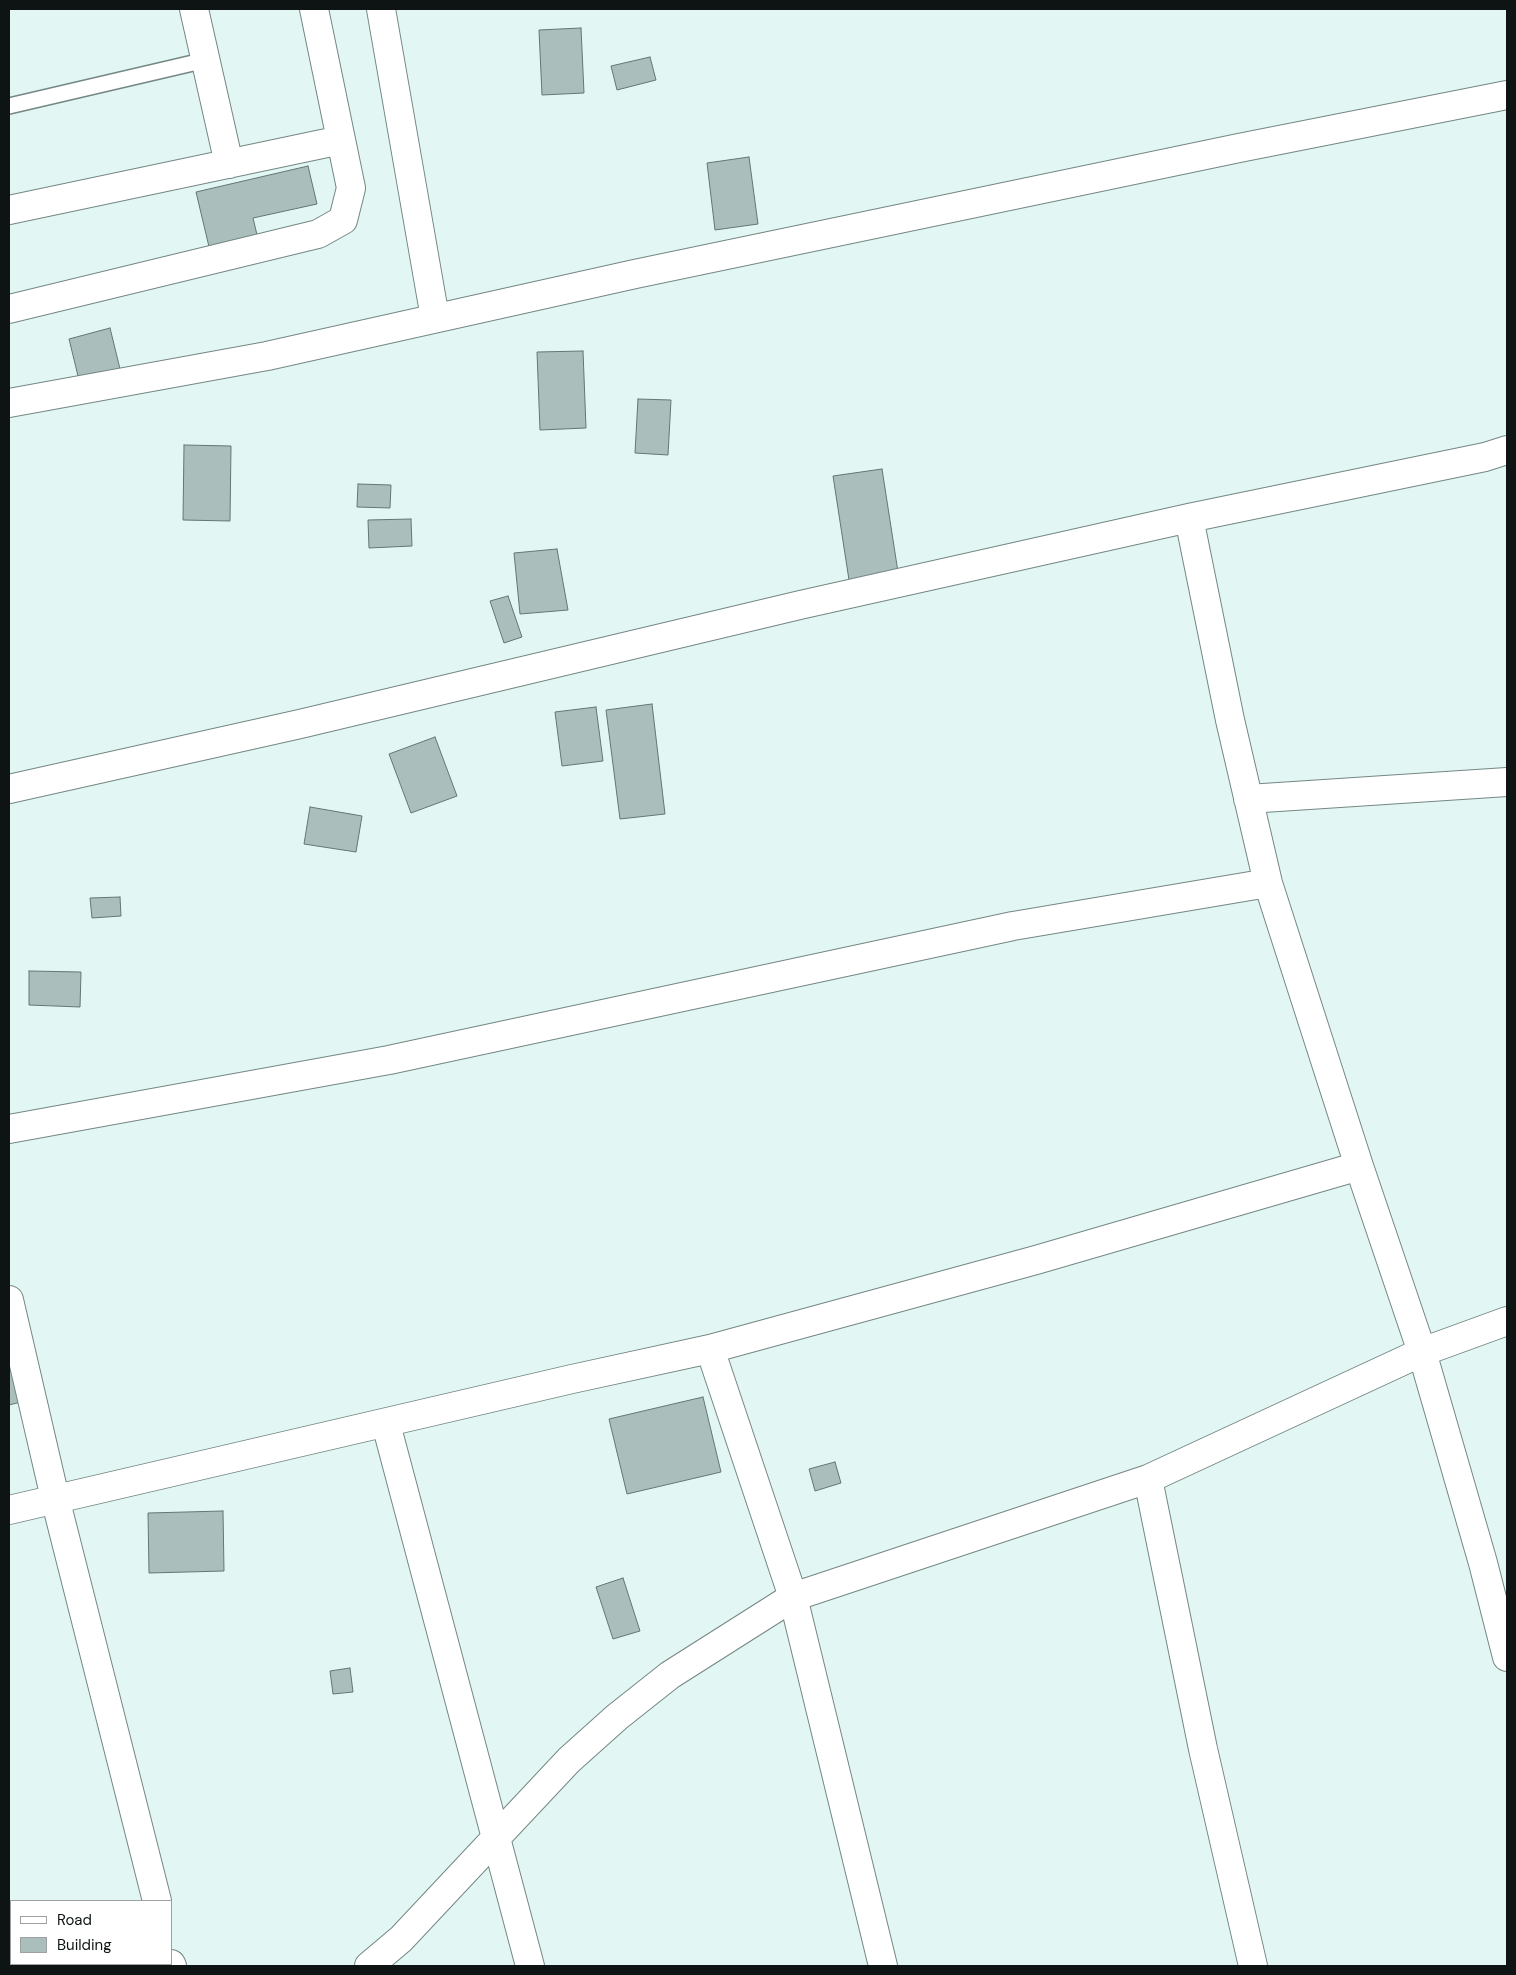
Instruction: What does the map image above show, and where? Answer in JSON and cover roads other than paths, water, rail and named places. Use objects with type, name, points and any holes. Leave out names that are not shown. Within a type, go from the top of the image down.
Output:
[{"type":"street","points":[[194,9],[229,164]]},
{"type":"street","points":[[9,309],[318,234],[343,220],[351,188],[314,9]]},
{"type":"street","points":[[381,9],[435,318]]},
{"type":"street","points":[[9,403],[267,356],[435,318],[1239,148],[1507,95]]},
{"type":"street","points":[[9,210],[341,140]]},
{"type":"street","points":[[9,788],[300,724],[677,633],[1189,518],[1485,457],[1507,450]]},
{"type":"street","points":[[1189,518],[1230,720],[1268,883],[1358,1166],[1422,1352],[1484,1563],[1507,1657]]},
{"type":"street","points":[[1248,799],[1507,782]]},
{"type":"street","points":[[9,1129],[389,1060],[1014,926],[1268,883]]},
{"type":"street","points":[[9,1510],[386,1424],[572,1379],[710,1349],[1036,1260],[1358,1166]]},
{"type":"street","points":[[9,1300],[56,1498],[157,1900]]},
{"type":"street","points":[[369,1966],[400,1939],[569,1760],[625,1711],[670,1674],[793,1597],[1148,1479],[1422,1352],[1507,1321]]},
{"type":"street","points":[[710,1349],[793,1597],[883,1966]]},
{"type":"street","points":[[386,1424],[530,1966]]},
{"type":"street","points":[[1148,1479],[1203,1749],[1253,1966]]},
{"type":"lane","points":[[9,106],[206,60]]}]
